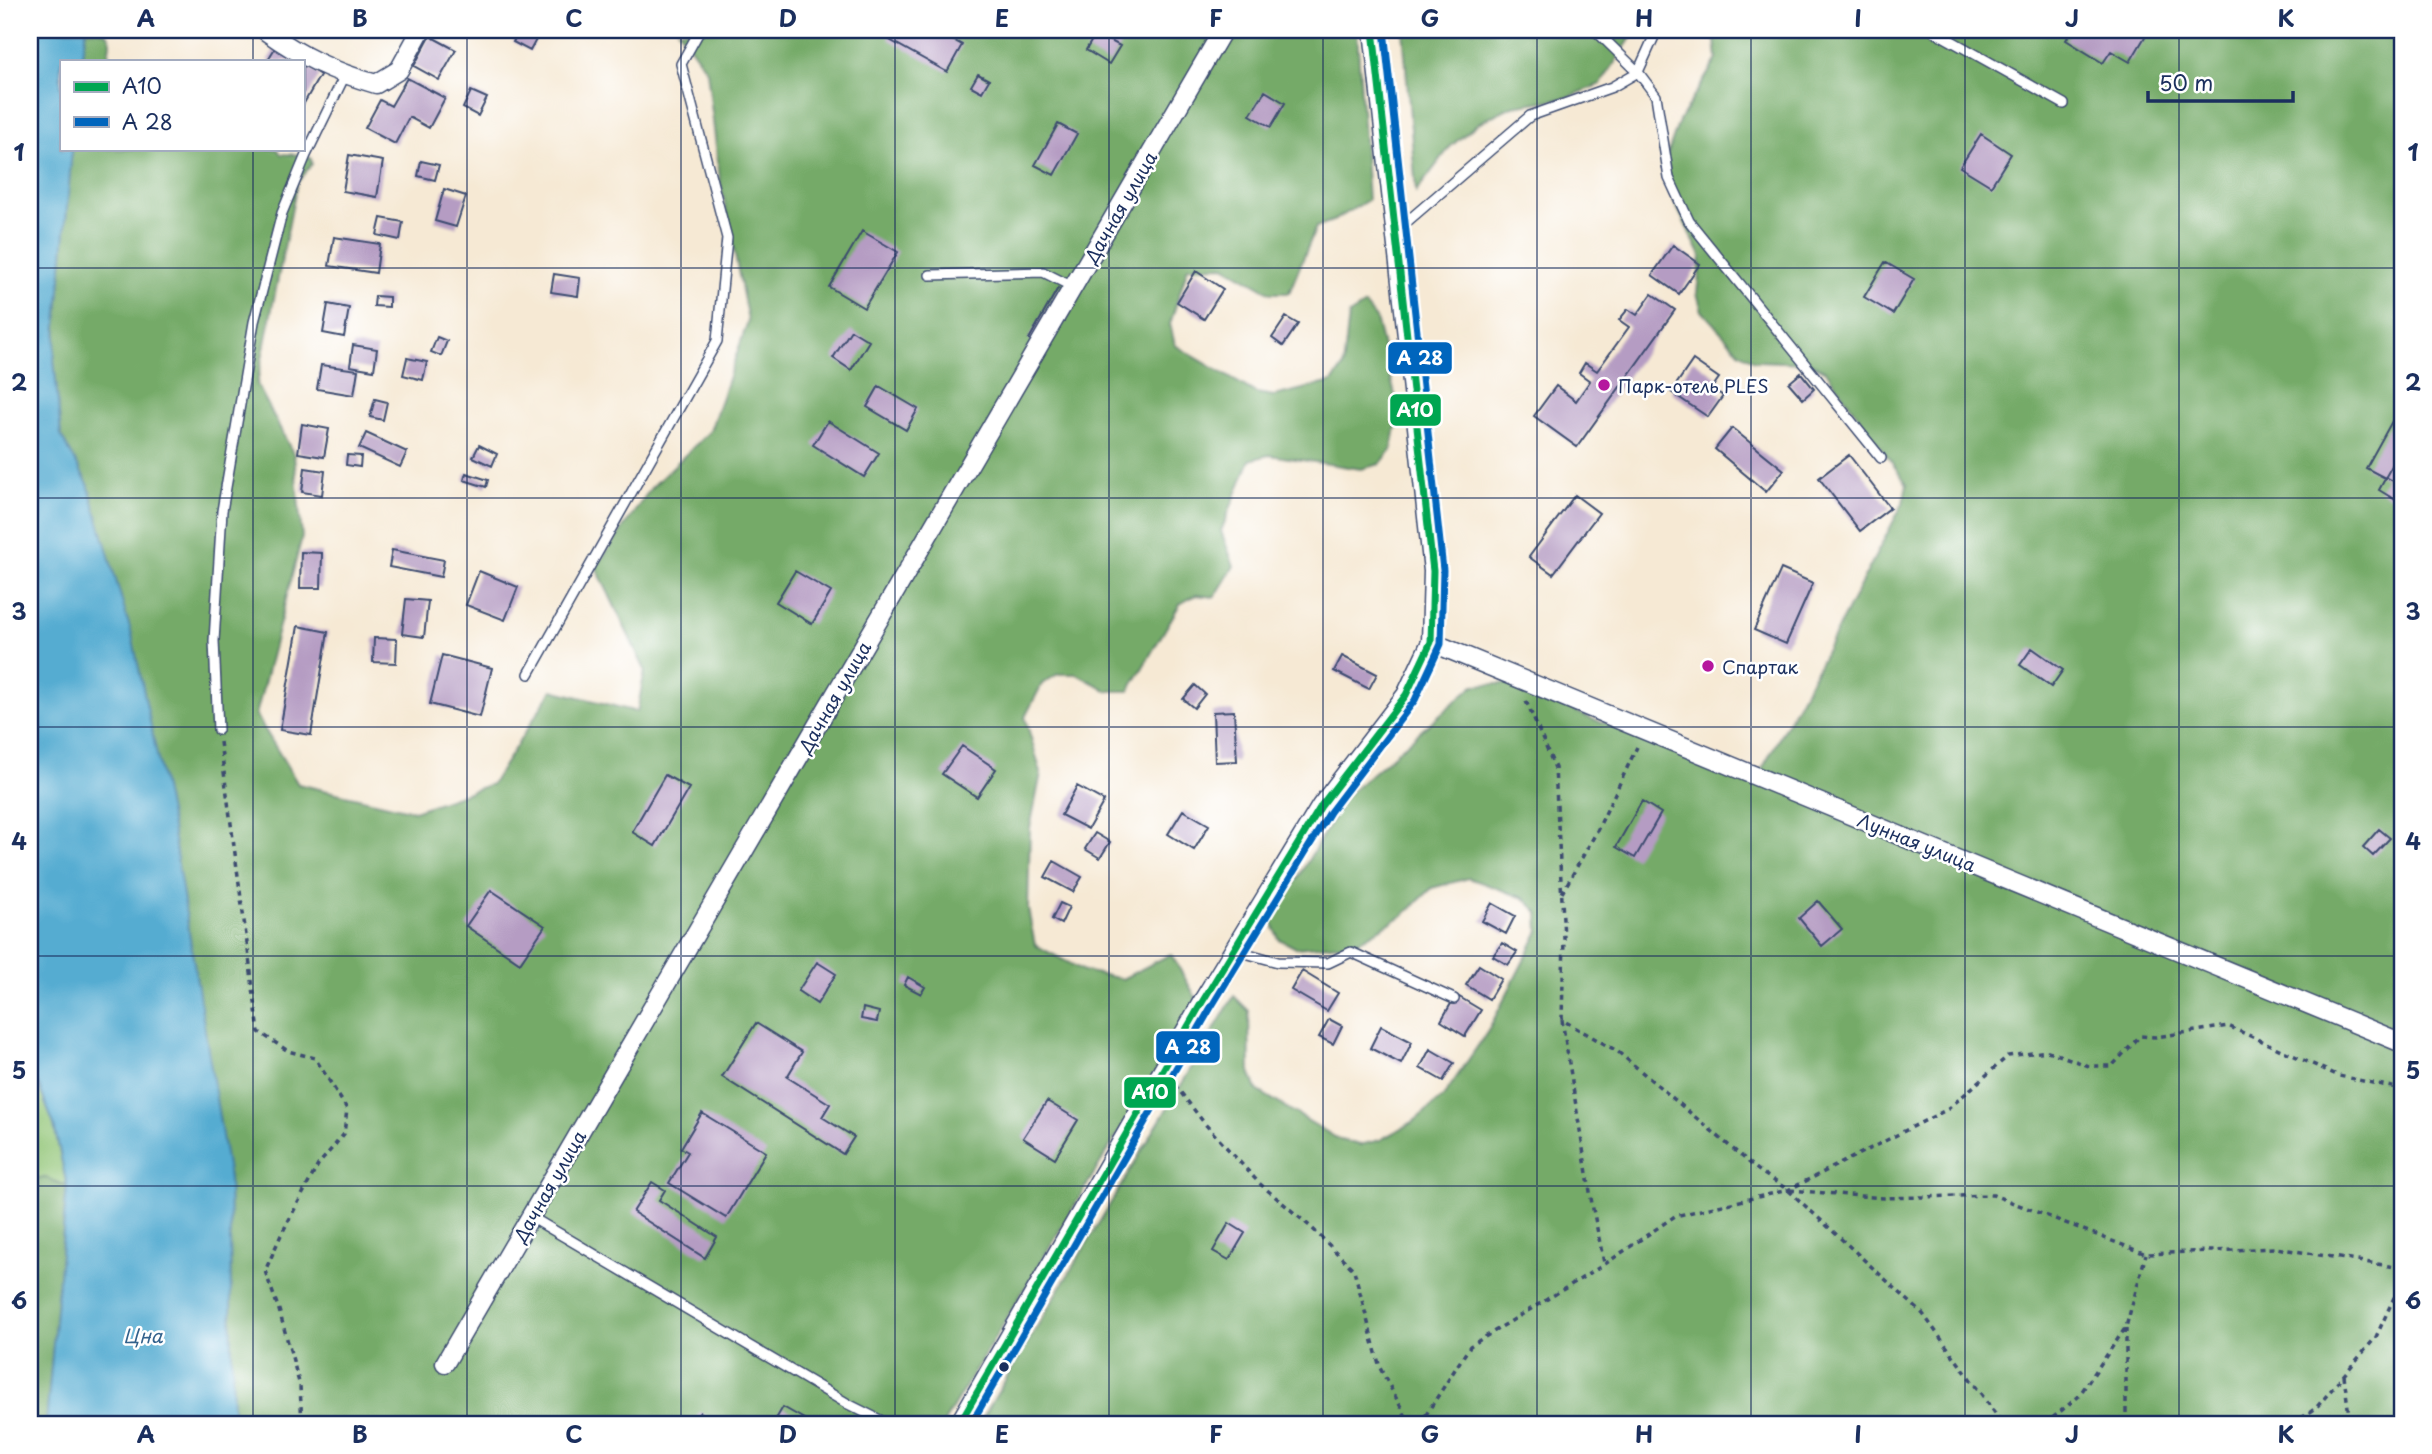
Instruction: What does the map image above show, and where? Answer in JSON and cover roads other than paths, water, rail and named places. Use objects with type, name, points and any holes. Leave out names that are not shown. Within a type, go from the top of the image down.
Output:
[{"type":"street","points":[[267,30],[299,54],[345,75],[376,84],[399,70],[421,30]]},
{"type":"street","name":"Дачная улица","points":[[445,1363],[1223,30]]},
{"type":"street","points":[[959,1424],[1234,950],[1321,806],[1406,695],[1431,642],[1433,571],[1374,30]]},
{"type":"street","name":"Лунная улица","points":[[1431,642],[2402,1043]]},
{"type":"lane","points":[[529,674],[717,341],[727,238],[681,64],[700,30]]},
{"type":"lane","points":[[1595,30],[1638,72],[1656,96],[1669,178],[1689,220],[1881,458]]},
{"type":"lane","points":[[1396,232],[1530,116],[1612,87],[1638,72],[1657,30]]},
{"type":"lane","points":[[1932,30],[2064,104]]},
{"type":"lane","points":[[218,730],[214,641],[222,511],[254,322],[282,213],[306,155],[345,75]]},
{"type":"lane","points":[[930,275],[1043,272],[1073,287]]},
{"type":"lane","points":[[1234,950],[1278,962],[1328,963],[1351,952],[1454,999]]},
{"type":"lane","points":[[531,1217],[848,1404],[888,1424]]},
{"type":"water","name":"Цна","points":[[30,30],[86,30],[81,60],[60,60],[60,150],[72,150],[54,360],[61,436],[88,484],[132,635],[171,822],[229,1178],[233,1424],[46,1424],[67,1186],[54,1125],[30,1063]]},
{"type":"place","name":"Парк-отель PLES","points":[[1604,385]]},
{"type":"place","name":"Спартак","points":[[1708,666]]}]
